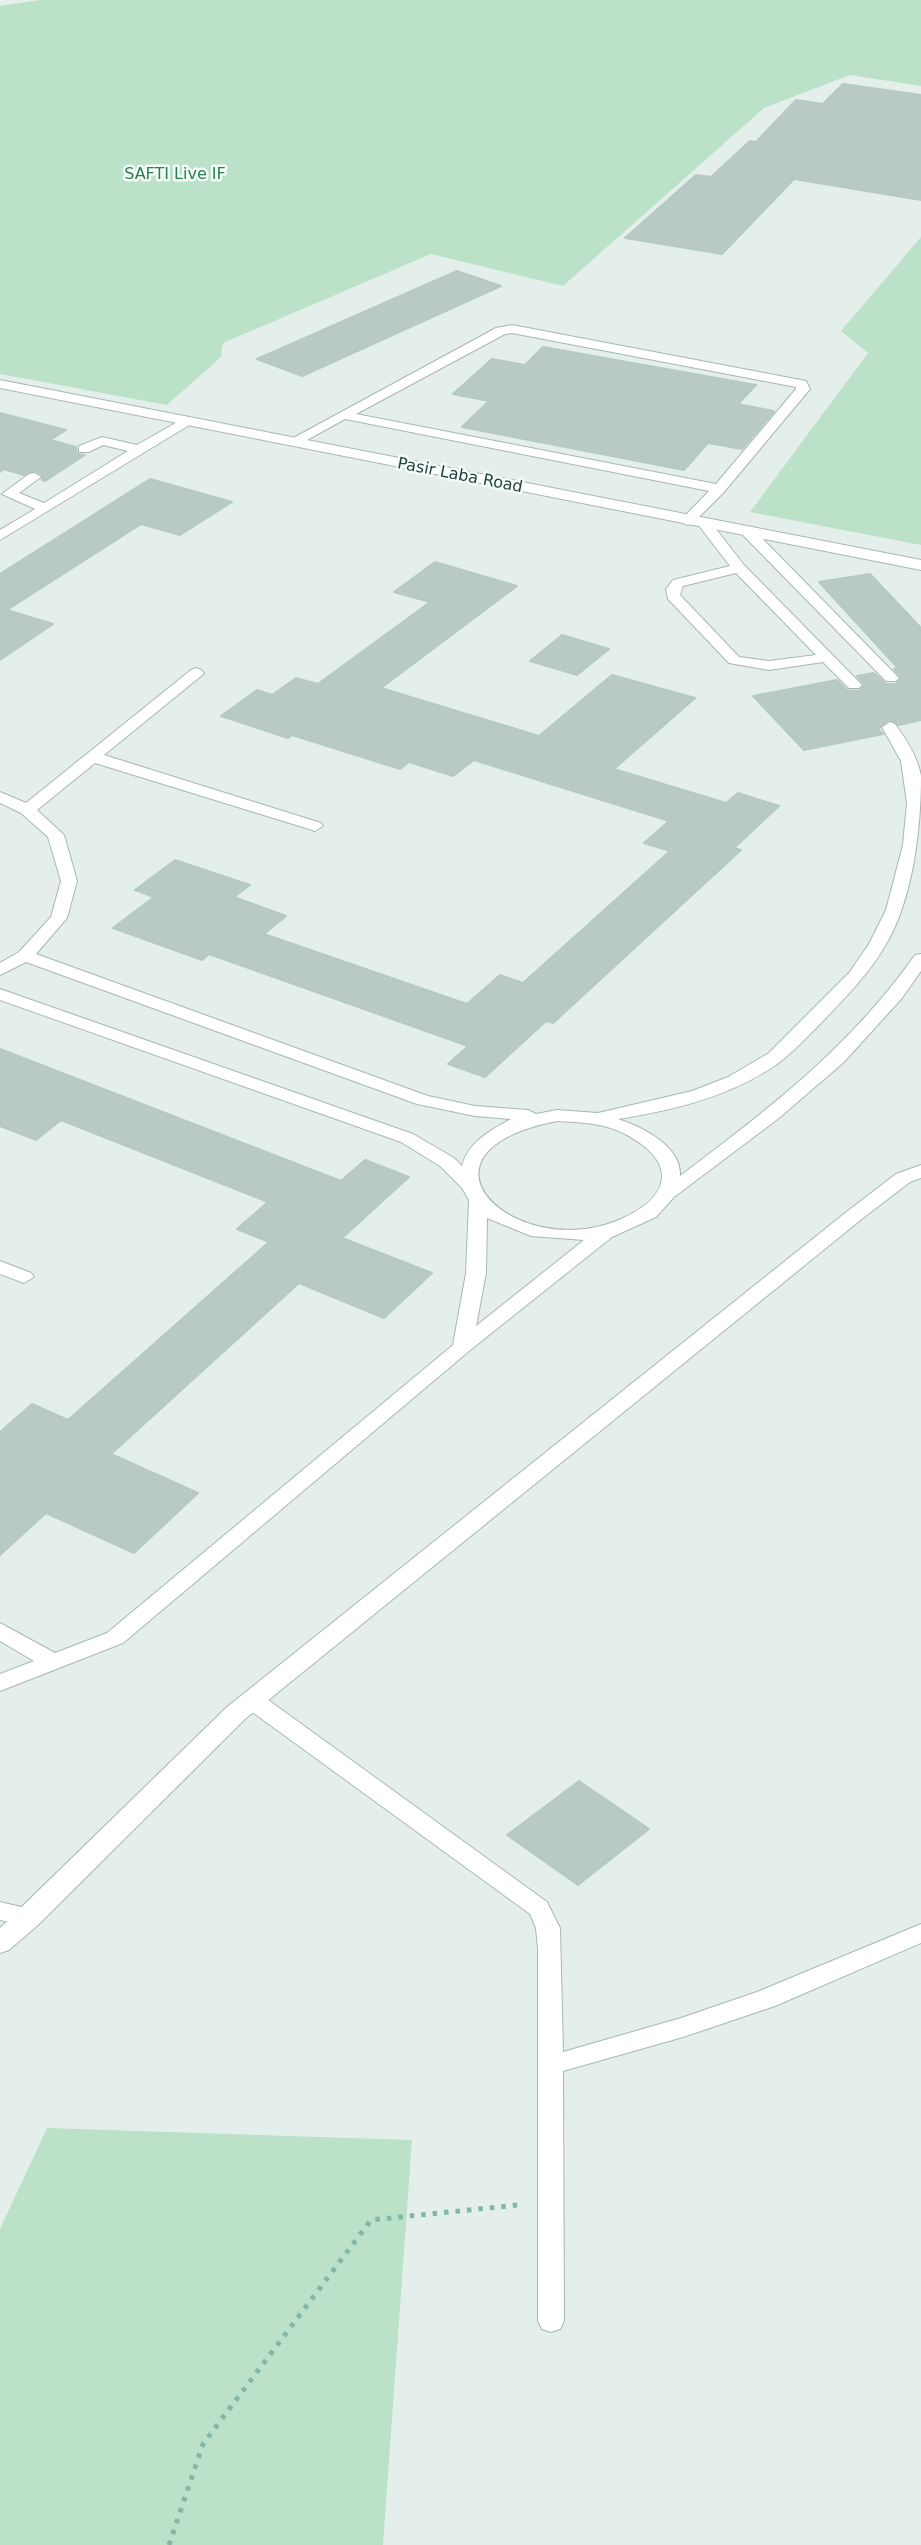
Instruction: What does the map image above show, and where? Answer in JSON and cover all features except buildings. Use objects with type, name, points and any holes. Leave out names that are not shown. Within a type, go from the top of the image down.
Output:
[{"type":"street","name":"Pasir Laba Road","points":[[0,384],[921,565]]},
{"type":"street","points":[[0,1943],[30,1917],[252,1700],[856,1213],[903,1178],[921,1171]]},
{"type":"lane","points":[[293,442],[501,331],[512,329],[801,384],[803,389],[719,489],[687,521]]},
{"type":"lane","points":[[343,415],[719,489]]},
{"type":"lane","points":[[0,536],[186,421]]},
{"type":"lane","points":[[84,449],[102,441],[139,450]]},
{"type":"lane","points":[[34,477],[9,494],[46,508]]},
{"type":"lane","points":[[704,523],[739,568],[854,685]]},
{"type":"lane","points":[[747,531],[891,678]]},
{"type":"lane","points":[[739,568],[678,583],[673,589],[673,596],[734,660],[745,664],[777,667],[827,657]]},
{"type":"lane","points":[[27,810],[196,673]]},
{"type":"lane","points":[[25,956],[423,1100],[475,1111],[597,1117],[671,1105],[714,1091],[754,1071],[783,1050],[856,974],[880,943],[898,898],[914,821],[914,784],[908,759],[890,727]]},
{"type":"lane","points":[[93,757],[315,825]]},
{"type":"lane","points":[[0,797],[27,810],[56,835],[69,881],[59,918],[25,956],[0,970]]},
{"type":"lane","points":[[0,994],[407,1138],[447,1162],[495,1215],[518,1227],[545,1234],[575,1236],[605,1233],[634,1224],[656,1210],[669,1193],[834,1065],[900,993],[921,959]]},
{"type":"lane","points":[[462,1347],[476,1273],[474,1192],[468,1168],[475,1153],[488,1139],[528,1120],[553,1116]]},
{"type":"lane","points":[[597,1117],[625,1125],[649,1138],[666,1155],[673,1173],[669,1193]]},
{"type":"lane","points":[[0,1683],[116,1637],[462,1347],[605,1233]]},
{"type":"lane","points":[[0,1267],[24,1277]]},
{"type":"lane","points":[[0,1631],[53,1662]]},
{"type":"lane","points":[[252,1700],[539,1908],[548,1928],[551,2321]]},
{"type":"lane","points":[[0,1911],[30,1917]]},
{"type":"lane","points":[[550,2065],[683,2027],[766,1998],[921,1933]]},
{"type":"path","points":[[169,2545],[203,2444],[371,2220],[550,2201]]},
{"type":"green space","name":"SAFTI Live IF","points":[[40,0],[921,0],[921,86],[850,75],[764,108],[563,286],[431,254],[223,343],[221,357],[167,405],[0,374],[0,6]]},
{"type":"green space","points":[[921,237],[921,545],[750,512],[868,353],[841,331]]},
{"type":"green space","points":[[47,2128],[412,2140],[383,2545],[0,2545],[0,2229]]}]
